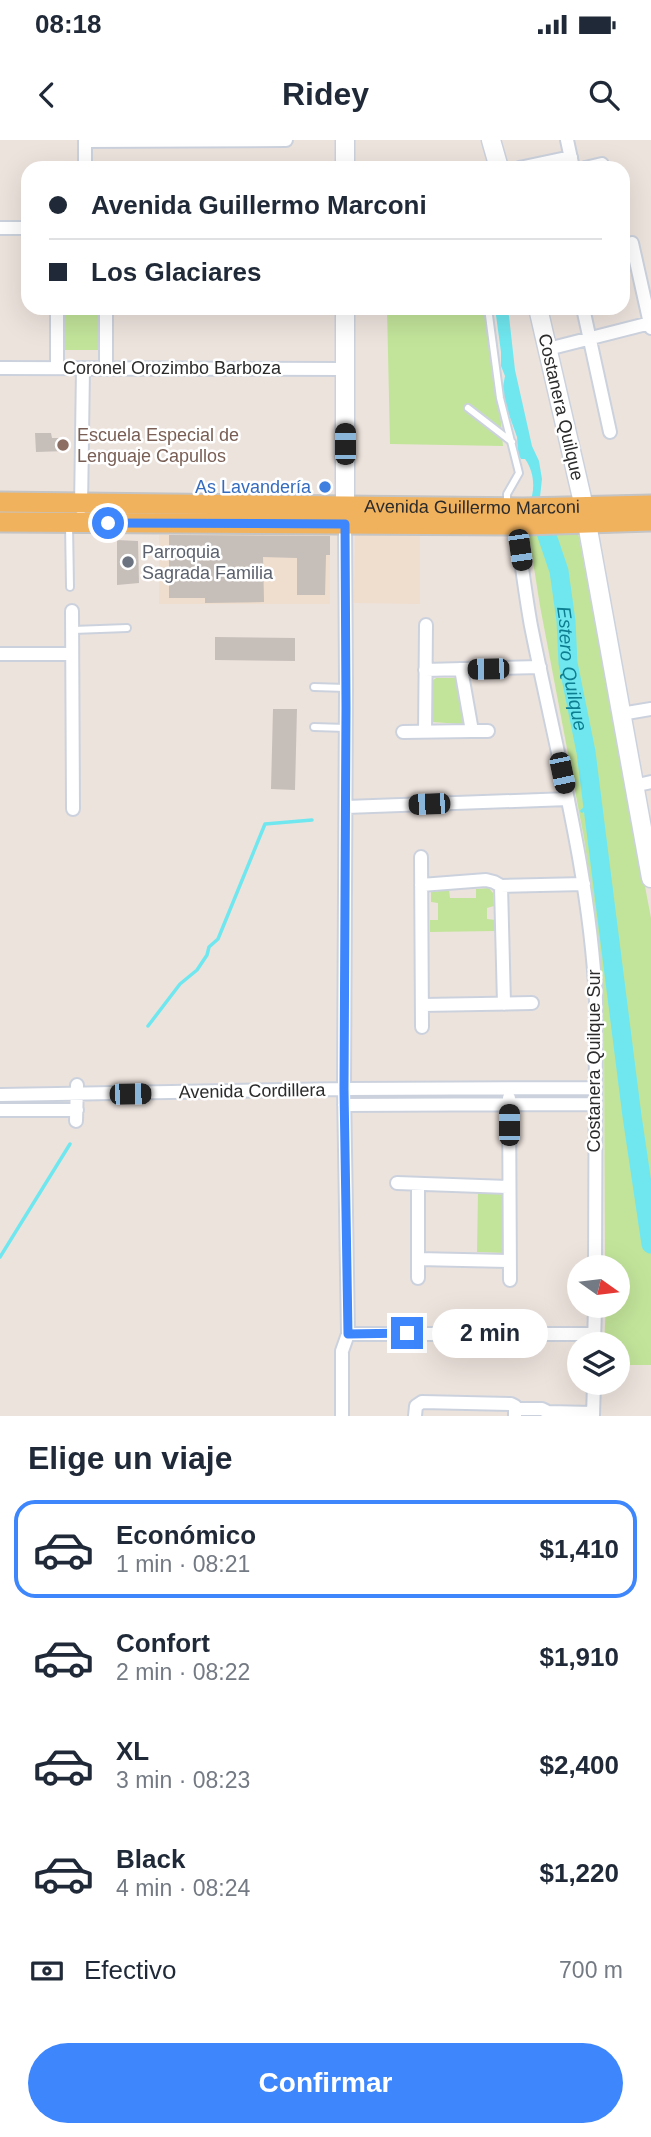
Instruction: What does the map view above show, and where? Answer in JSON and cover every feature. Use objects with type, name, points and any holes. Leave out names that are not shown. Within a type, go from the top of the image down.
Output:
[{"type":"main road","points":[[345,140],[345,161]]},
{"type":"main road","points":[[491,140],[497,161]]},
{"type":"main road","points":[[345,315],[345,515]]},
{"type":"main road","name":"Costanera Quilque","points":[[540,315],[586,515],[621,714],[642,784],[651,878]]},
{"type":"main road","name":"Avenida Guillermo Marconi","points":[[0,502],[77,516]]},
{"type":"main road","name":"Avenida Guillermo Marconi","points":[[0,522],[77,516],[518,517],[586,515],[651,505]]},
{"type":"main road","name":"Avenida Guillermo Marconi","points":[[586,515],[651,522]]},
{"type":"street","points":[[567,140],[572,161]]},
{"type":"street","points":[[85,161],[85,141],[286,141]]},
{"type":"street","points":[[0,228],[21,228]]},
{"type":"street","points":[[548,349],[650,326],[632,243]]},
{"type":"street","points":[[57,315],[57,368]]},
{"type":"street","points":[[106,315],[106,368]]},
{"type":"street","points":[[585,315],[610,432]]},
{"type":"street","name":"Coronel Orozimbo Barboza","points":[[0,368],[345,369]]},
{"type":"street","points":[[77,516],[83,368]]},
{"type":"street","points":[[342,1416],[342,1351],[348,1334],[344,1105],[345,515]]},
{"type":"street","name":"Costanera Quilque Sur","points":[[518,517],[531,623],[584,884],[595,971],[594,1255]]},
{"type":"street","points":[[72,611],[74,809]]},
{"type":"street","points":[[425,732],[426,625]]},
{"type":"street","points":[[0,653],[72,654]]},
{"type":"street","points":[[425,670],[540,667]]},
{"type":"street","points":[[461,669],[472,731]]},
{"type":"street","points":[[621,714],[651,709]]},
{"type":"street","points":[[403,732],[488,731]]},
{"type":"street","points":[[346,807],[568,799]]},
{"type":"street","points":[[421,857],[422,1027]]},
{"type":"street","points":[[421,885],[486,880],[501,886],[584,884]]},
{"type":"street","points":[[501,886],[504,1004]]},
{"type":"street","points":[[422,1005],[532,1003]]},
{"type":"street","points":[[508,1088],[510,1280]]},
{"type":"street","name":"Avenida Cordillera","points":[[0,1096],[77,1090],[595,1088]]},
{"type":"street","points":[[0,1110],[77,1115],[77,1090]]},
{"type":"street","name":"Avenida Cordillera","points":[[344,1105],[595,1104]]},
{"type":"street","points":[[397,1183],[508,1187]]},
{"type":"street","points":[[418,1184],[418,1278]]},
{"type":"street","points":[[418,1259],[508,1261]]},
{"type":"street","points":[[348,1334],[567,1338]]},
{"type":"street","points":[[415,1416],[416,1406],[422,1402],[481,1410],[514,1404],[515,1413],[542,1409],[548,1412],[593,1415],[594,1395]]},
{"type":"lane","points":[[489,315],[500,398],[519,473],[507,495],[518,517]]},
{"type":"lane","points":[[468,408],[512,442]]},
{"type":"lane","points":[[70,587],[77,516]]},
{"type":"lane","points":[[72,630],[127,628]]},
{"type":"lane","points":[[314,687],[346,688]]},
{"type":"lane","points":[[314,727],[346,729]]},
{"type":"shaded area","points":[[159,535],[330,535],[330,604],[159,604]]},
{"type":"shaded area","points":[[355,535],[420,535],[420,604],[354,603]]},
{"type":"green space","points":[[61,315],[101,315],[101,350],[61,350]]},
{"type":"green space","points":[[387,315],[485,315],[503,446],[390,444]]},
{"type":"green space","points":[[578,532],[651,918],[651,1365],[630,1365],[630,1332],[605,1332],[605,1318],[630,1318],[630,1255],[605,1255],[604,1032],[600,949],[584,838],[529,536]]},
{"type":"green space","points":[[436,678],[455,678],[459,683],[466,721],[461,724],[432,722],[432,681]]},
{"type":"green space","points":[[489,888],[493,893],[494,906],[487,908],[487,919],[496,920],[496,931],[430,932],[430,920],[438,920],[438,903],[431,902],[431,891],[449,890],[450,898],[476,898],[476,889]]},
{"type":"green space","points":[[505,1190],[504,1253],[477,1252],[478,1191]]},
{"type":"water","points":[[496,315],[509,315],[515,370],[532,446],[539,461],[542,479],[540,497],[544,504],[529,504],[533,493],[532,475],[525,459],[521,459],[518,454],[517,437],[503,398],[505,376],[501,366]]},
{"type":"building","points":[[35,433],[51,433],[52,438],[67,438],[67,451],[36,452]]},
{"type":"building","points":[[169,535],[330,536],[330,555],[326,555],[325,595],[297,595],[297,558],[263,557],[264,602],[205,603],[205,598],[169,598]]},
{"type":"building","name":"Parroquia Sagrada Familia","points":[[117,540],[138,541],[139,583],[117,585]]},
{"type":"building","points":[[215,637],[295,638],[295,661],[215,660]]},
{"type":"building","points":[[273,709],[297,709],[295,790],[271,789]]},
{"type":"waterway","name":"Estero Quilque","points":[[538,509],[559,571],[568,663],[586,752],[651,1244]]},
{"type":"waterway","points":[[582,811],[592,802]]},
{"type":"waterway","points":[[148,1026],[180,984],[197,970],[209,947],[218,939],[265,824],[312,820]]},
{"type":"waterway","points":[[0,1257],[70,1144]]},
{"type":"place","name":"Escuela Especial de Lenguaje Capullos","points":[[63,445]]},
{"type":"place","name":"As Lavandería","points":[[325,487]]},
{"type":"place","name":"Parroquia Sagrada Familia","points":[[128,562]]},
{"type":"route","points":[[108,523],[345,524],[344,1089],[348,1334],[407,1333]]}]
